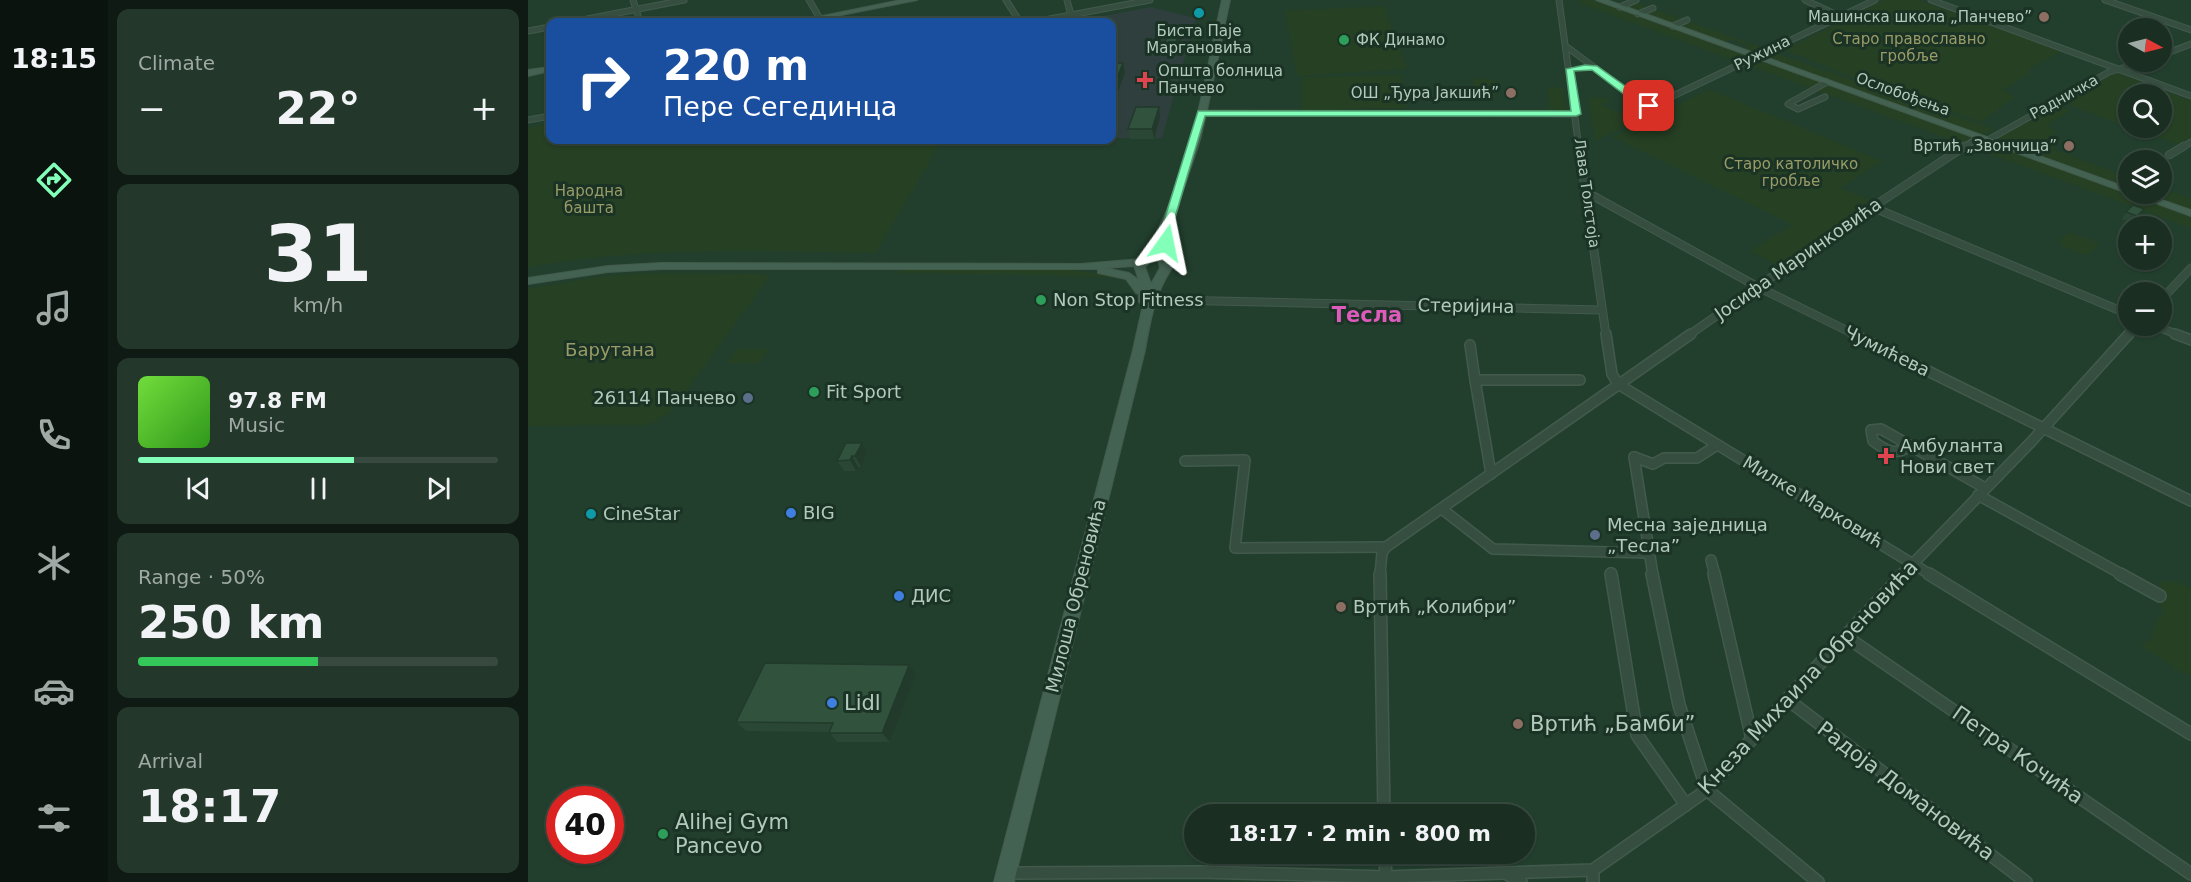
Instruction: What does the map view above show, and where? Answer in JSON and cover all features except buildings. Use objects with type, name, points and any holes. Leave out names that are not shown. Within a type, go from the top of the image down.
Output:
[{"type":"street","points":[[633,0],[639,18]]},
{"type":"street","points":[[593,18],[684,0]]},
{"type":"street","points":[[809,0],[820,18]]},
{"type":"street","points":[[830,18],[913,0]]},
{"type":"street","points":[[1006,0],[1017,18]]},
{"type":"street","points":[[1067,0],[1071,15]]},
{"type":"street","points":[[1055,18],[1150,0]]},
{"type":"street","points":[[1148,300],[1163,267],[1162,254],[1166,228],[1196,136],[1226,0]]},
{"type":"street","name":"Лава Толстоја","points":[[1559,0],[1567,47],[1576,68],[1576,114],[1602,310],[1612,374],[1618,384]]},
{"type":"street","name":"Ослобођења","points":[[1600,0],[2118,187]]},
{"type":"street","points":[[1620,7],[1636,0]]},
{"type":"street","points":[[1805,0],[1839,16]]},
{"type":"street","name":"Ружина","points":[[1594,68],[1640,102],[1650,106],[1662,103],[1755,56],[1875,0]]},
{"type":"street","points":[[1931,0],[2118,69]]},
{"type":"street","points":[[2105,0],[2189,27]]},
{"type":"street","points":[[1638,14],[1653,8]]},
{"type":"street","points":[[1673,27],[1687,20]]},
{"type":"street","points":[[528,31],[546,28]]},
{"type":"street","points":[[2172,51],[2191,44]]},
{"type":"street","points":[[1567,47],[1594,68]]},
{"type":"street","points":[[1576,68],[1594,68]]},
{"type":"street","name":"Радничка","points":[[1983,139],[2118,69]]},
{"type":"street","points":[[528,73],[546,70]]},
{"type":"street","points":[[2127,72],[2191,96]]},
{"type":"street","points":[[1825,97],[1798,109],[1788,104],[1827,82]]},
{"type":"street","points":[[1201,113],[1576,114]]},
{"type":"street","points":[[528,120],[546,117]]},
{"type":"street","name":"Јосифа Маринковића","points":[[1386,548],[1872,207],[1983,139]]},
{"type":"street","points":[[2172,152],[2191,142]]},
{"type":"street","name":"Чумићева","points":[[1588,193],[1758,287],[2191,501]]},
{"type":"street","points":[[2165,204],[2191,213]]},
{"type":"street","points":[[1872,207],[2118,310]]},
{"type":"street","points":[[1107,265],[1140,255],[1166,228]]},
{"type":"street","points":[[1148,300],[1143,267],[1166,228]]},
{"type":"street","points":[[1082,267],[1107,265],[1143,267],[1152,276],[1163,267]]},
{"type":"street","points":[[528,281],[608,269],[661,266],[1143,267]]},
{"type":"street","points":[[1095,268],[1134,279],[1148,300]]},
{"type":"street","points":[[2172,288],[2191,268]]},
{"type":"street","name":"Стеријина","points":[[1148,300],[1602,310]]},
{"type":"street","name":"Милоша Обреновића","points":[[1005,878],[1139,350],[1148,300]]},
{"type":"street","points":[[2172,333],[2191,340]]},
{"type":"street","name":"Кнеза Михаила Обреновића","points":[[1005,878],[1201,872],[1386,879],[1505,873],[1593,876],[1707,790],[1845,636],[2043,428],[2127,336]]},
{"type":"street","points":[[1470,345],[1491,474]]},
{"type":"street","points":[[1475,380],[1580,380]]},
{"type":"street","name":"Милке Марковић","points":[[1618,384],[2191,734]]},
{"type":"street","points":[[1717,445],[1691,459],[1667,458],[1653,464],[1634,457],[1648,553],[1679,705],[1707,790],[1818,882]]},
{"type":"street","points":[[1911,446],[1981,491],[2160,596]]},
{"type":"street","points":[[1185,461],[1245,460],[1235,548],[1386,548]]},
{"type":"street","points":[[1442,509],[1484,545],[1493,549],[1648,553]]},
{"type":"street","points":[[1384,804],[1380,572],[1382,553],[1386,548]]},
{"type":"street","points":[[1711,560],[1752,739]]},
{"type":"street","points":[[1611,573],[1637,735],[1686,805]]},
{"type":"street","name":"Петра Кочића","points":[[1845,636],[2191,874]]},
{"type":"street","name":"Радоја Домановића","points":[[1787,699],[2026,882]]},
{"type":"street","points":[[1385,864],[1386,879]]},
{"type":"street","points":[[1505,873],[1521,882]]},
{"type":"shaded area","name":"Општа болница Панчево","points":[[1151,7],[1196,18],[1162,138],[1116,138],[1116,18],[1093,18]]},
{"type":"green space","points":[[1597,0],[1750,56],[1738,62],[1577,2]]},
{"type":"green space","name":"Старо православно гробље","points":[[1885,0],[1918,0],[2062,51],[2029,68],[2029,74],[2003,90],[2015,97],[1981,122],[1859,80],[1785,50]]},
{"type":"green space","points":[[1634,2],[1766,49],[1755,54],[1742,50],[1748,46],[1732,39],[1724,43],[1624,7]]},
{"type":"green space","name":"ФК Динамо","points":[[1384,6],[1407,69],[1297,76],[1285,11]]},
{"type":"green space","points":[[1772,52],[1994,129],[1983,136],[1762,57]]},
{"type":"green space","points":[[1757,58],[2118,189],[2118,201],[1745,64]]},
{"type":"green space","points":[[2111,74],[2120,74],[2146,84],[2118,84],[2118,123],[2064,103]]},
{"type":"green space","points":[[1401,75],[1406,108],[1301,110],[1302,77]]},
{"type":"green space","points":[[1474,78],[1497,80],[1495,99],[1472,97]]},
{"type":"green space","points":[[1547,87],[1564,88],[1567,111],[1550,110]]},
{"type":"green space","name":"Старо католичко гробље","points":[[1709,89],[1882,161],[1841,188],[1873,201],[1777,265],[1750,251],[1792,225],[1613,137]]},
{"type":"green space","points":[[2172,94],[2191,101],[2191,138],[2177,144],[2160,138],[2172,138]]},
{"type":"green space","points":[[1588,97],[1611,99],[1602,105],[1627,116],[1639,110],[1652,115],[1595,141]]},
{"type":"green space","points":[[2058,106],[2071,110],[2046,126],[2058,131],[2050,137],[2061,141],[2053,149],[2118,173],[2118,185],[2007,145],[1999,137]]},
{"type":"green space","name":"Народна башта","points":[[546,124],[546,144],[940,144],[876,253],[745,251],[658,253],[614,256],[528,268],[528,128]]},
{"type":"green space","points":[[2172,192],[2191,199],[2191,211],[2170,204]]},
{"type":"green space","points":[[2126,204],[2161,204],[2191,215],[2191,228],[2172,221],[2172,216],[2158,216]]},
{"type":"green space","points":[[2069,232],[2100,244],[2087,256],[2057,243]]},
{"type":"green space","points":[[1062,269],[1118,276],[1118,278],[898,273],[900,270]]},
{"type":"green space","name":"Барутана","points":[[639,273],[762,274],[770,276],[671,412],[648,425],[528,426],[528,289]]},
{"type":"green space","points":[[737,349],[769,349],[760,363],[727,363]]},
{"type":"green space","points":[[2175,581],[2191,588],[2191,676],[2141,646],[2151,640],[2153,629],[2163,611],[2160,582]]},
{"type":"place","name":"Биста Паје Маргановића","points":[[1199,13]]},
{"type":"place","name":"Машинска школа „Панчево”","points":[[2044,17]]},
{"type":"place","name":"ФК Динамо","points":[[1344,40]]},
{"type":"place","name":"Општа болница Панчево","points":[[1145,80]]},
{"type":"place","name":"ОШ „Ђура Јакшић”","points":[[1511,93]]},
{"type":"place","name":"Вртић „Звончица”","points":[[2069,146]]},
{"type":"place","name":"Non Stop Fitness","points":[[1041,300]]},
{"type":"place","name":"Fit Sport","points":[[814,392]]},
{"type":"place","name":"26114 Панчево","points":[[748,398]]},
{"type":"place","name":"Амбуланта Нови свет","points":[[1886,456]]},
{"type":"place","name":"BIG","points":[[791,513]]},
{"type":"place","name":"CineStar","points":[[591,514]]},
{"type":"place","name":"Месна заједница „Тесла”","points":[[1595,535]]},
{"type":"place","name":"ДИС","points":[[899,596]]},
{"type":"place","name":"Вртић „Колибри”","points":[[1341,607]]},
{"type":"place","name":"Lidl","points":[[832,703]]},
{"type":"place","name":"Вртић „Бамби”","points":[[1518,724]]},
{"type":"place","name":"Alihej Gym Pancevo","points":[[663,834]]},
{"type":"district","name":"Тесла","points":[[1367,315]]},
{"type":"route","points":[[1166,243],[1168,224],[1201,113],[1576,114],[1570,69],[1585,67],[1594,68],[1640,102],[1649,106]]}]
